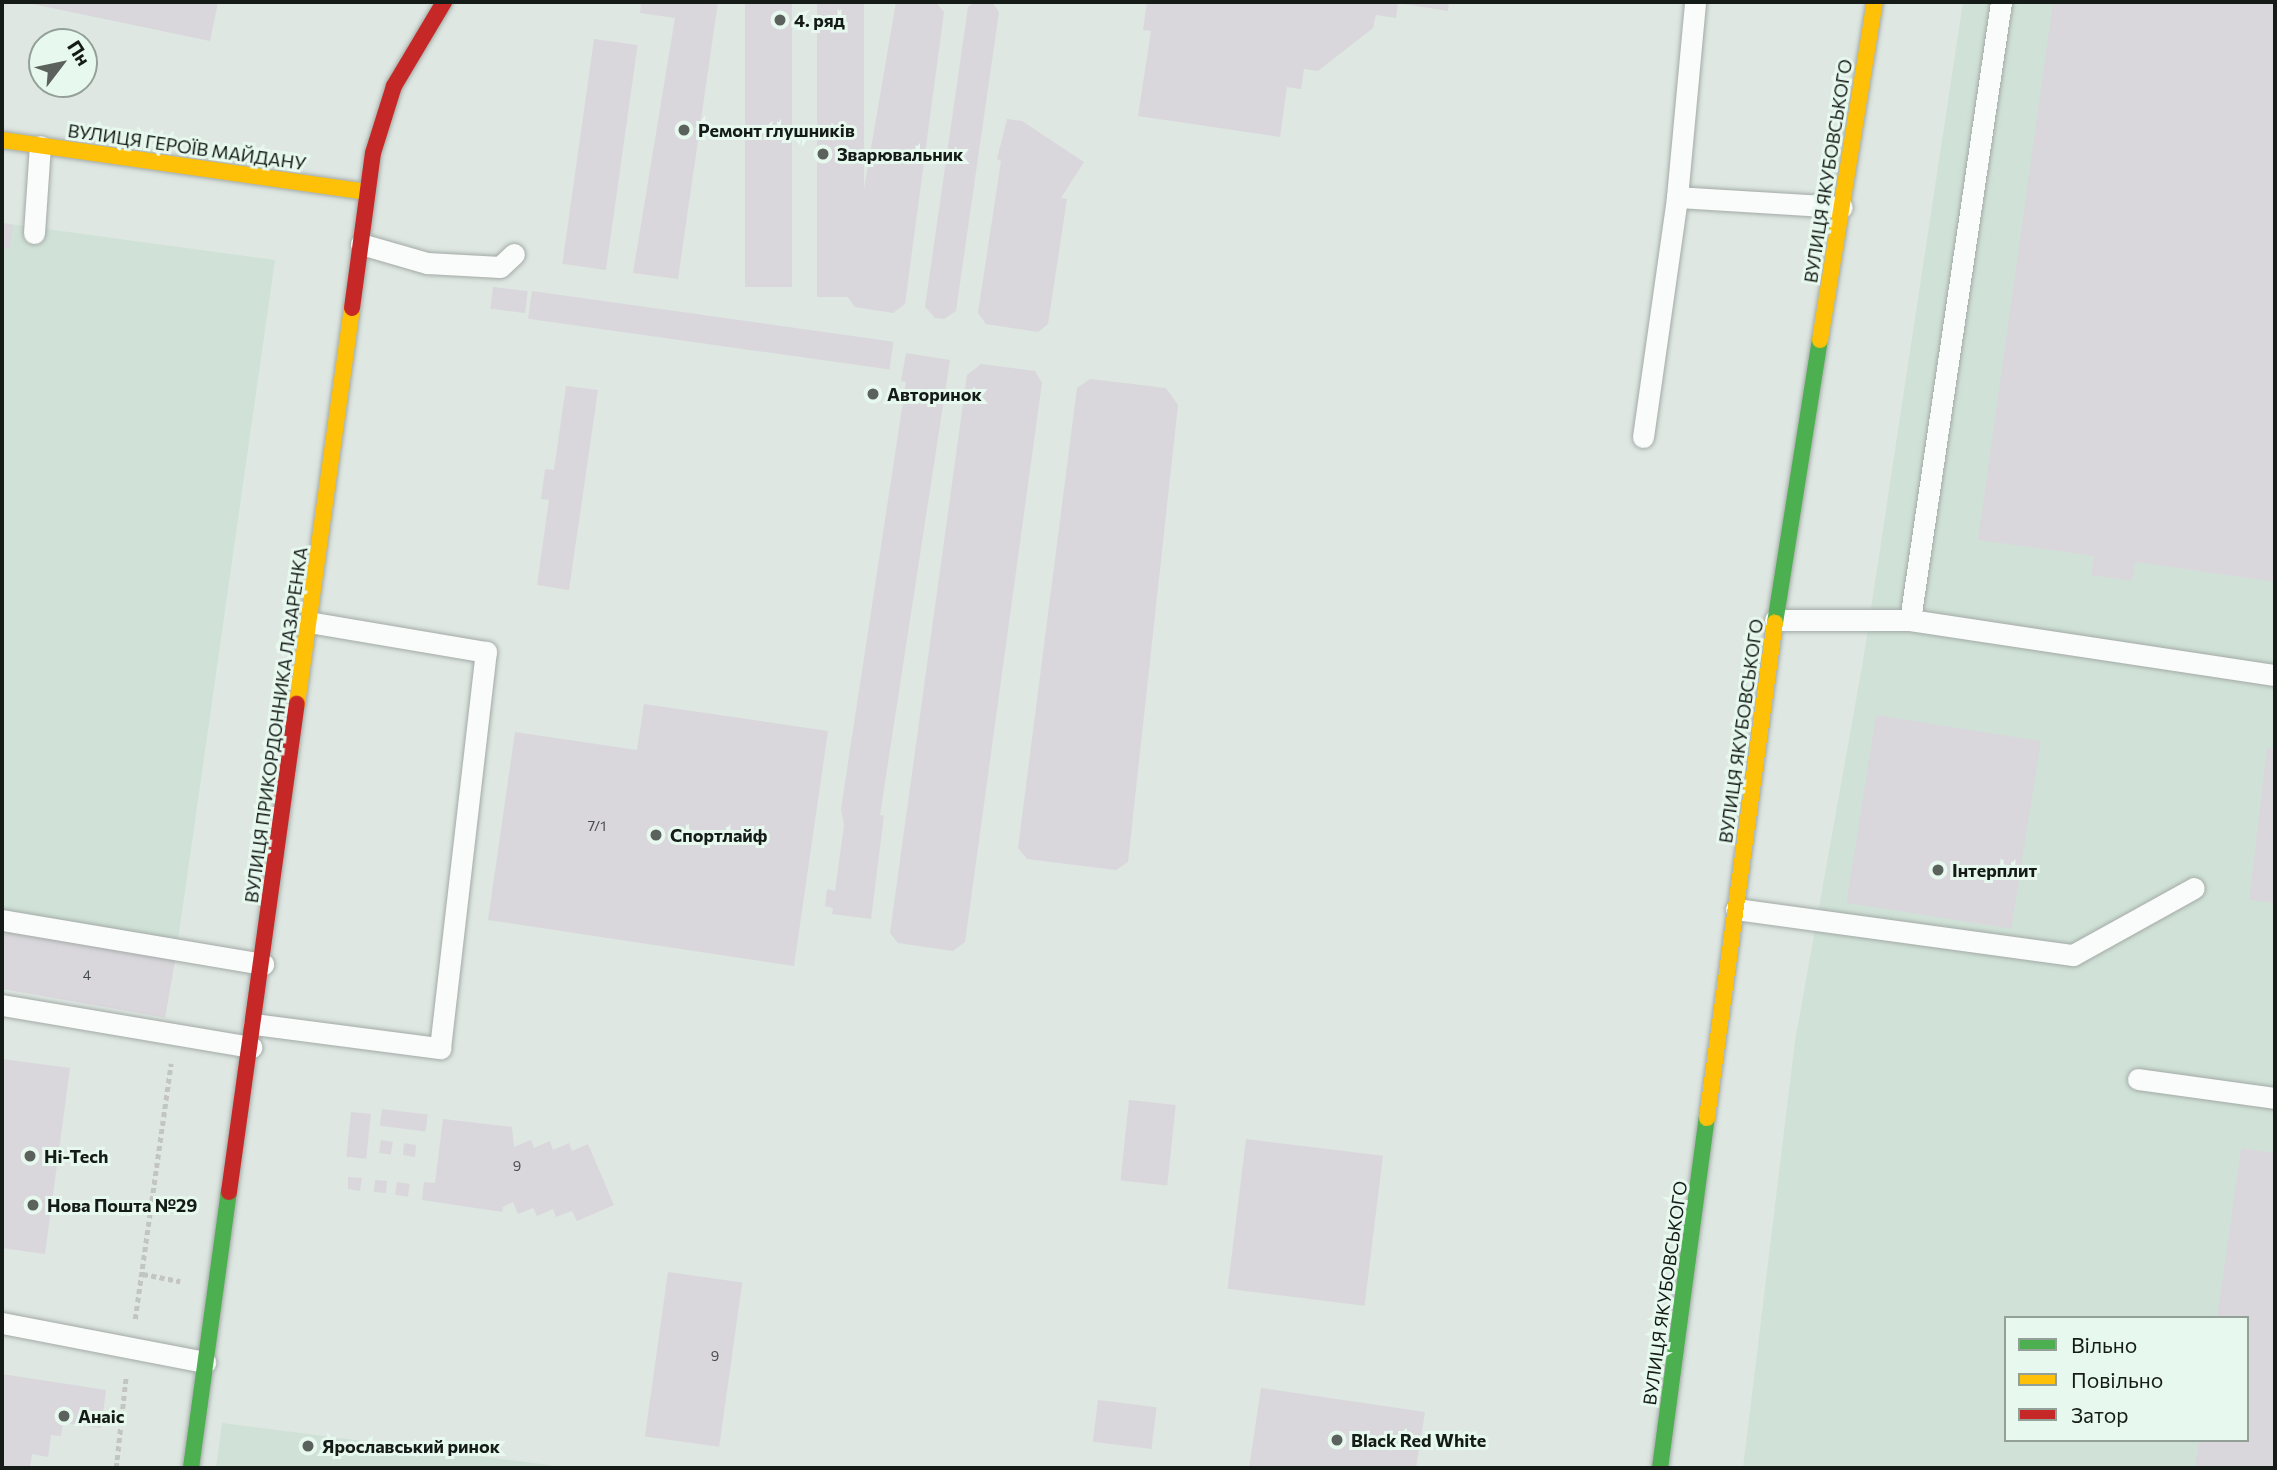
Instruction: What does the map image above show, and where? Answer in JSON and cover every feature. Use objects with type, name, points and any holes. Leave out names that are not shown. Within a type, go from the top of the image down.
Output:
[{"type":"street","name":"ВУЛИЦЯ ПРИКОРДОННИКА ЛАЗАРЕНКА","points":[[191,1468],[263,964],[366,192],[373,153],[394,86],[444,2]]},
{"type":"street","name":"ВУЛИЦЯ ЯКУБОВСЬКОГО","points":[[1660,1468],[1775,620],[1875,2]]},
{"type":"street","name":"ВУЛИЦЯ ГЕРОЇВ МАЙДАНУ","points":[[2,141],[366,192]]},
{"type":"lane","points":[[1643,437],[1677,197],[1695,2]]},
{"type":"lane","points":[[1910,620],[2001,2]]},
{"type":"lane","points":[[34,233],[40,146]]},
{"type":"lane","points":[[1677,197],[1842,207]]},
{"type":"lane","points":[[361,244],[427,263],[500,267],[514,254]]},
{"type":"lane","points":[[1775,620],[1910,620],[2275,675]]},
{"type":"lane","points":[[254,1024],[440,1048],[486,652],[309,622]]},
{"type":"lane","points":[[1736,909],[2073,955],[2194,888]]},
{"type":"lane","points":[[2,920],[263,964]]},
{"type":"lane","points":[[2,1005],[251,1047]]},
{"type":"lane","points":[[2138,1079],[2275,1098]]},
{"type":"lane","points":[[2,1323],[205,1362]]},
{"type":"path","points":[[116,1468],[130,1349],[173,1049]]},
{"type":"shaded area","points":[[1963,2],[2275,2],[2275,1468],[1743,1468],[1795,1041],[1863,661]]},
{"type":"shaded area","points":[[2,223],[275,260],[175,961],[2,929]]},
{"type":"shaded area","name":"Ярославський ринок","points":[[222,1423],[572,1468],[216,1468]]},
{"type":"building","points":[[23,2],[218,2],[210,41]]},
{"type":"building","points":[[641,2],[718,2],[678,279],[633,273],[675,18],[640,13]]},
{"type":"building","points":[[745,2],[792,2],[792,287],[745,287]]},
{"type":"building","points":[[817,2],[864,2],[864,297],[817,297]]},
{"type":"building","points":[[896,2],[936,2],[944,12],[905,304],[893,313],[855,307],[846,295]]},
{"type":"building","points":[[975,2],[992,2],[999,12],[956,311],[944,319],[935,318],[925,307],[968,7]]},
{"type":"building","points":[[1147,2],[1449,2],[1448,11],[1398,3],[1396,18],[1376,15],[1373,28],[1318,71],[1304,69],[1301,89],[1287,87],[1280,137],[1138,116],[1151,31],[1143,30]]},
{"type":"building","points":[[2053,2],[2275,2],[2275,582],[2135,562],[2132,581],[2091,575],[2094,556],[1978,540]]},
{"type":"building","points":[[594,39],[638,45],[606,270],[562,264]]},
{"type":"building","points":[[1007,119],[1022,121],[1084,162],[1061,198],[1067,199],[1048,324],[1038,332],[986,324],[978,313],[1001,161],[997,159]]},
{"type":"building","points":[[2,223],[13,225],[10,249],[2,248]]},
{"type":"building","points":[[493,287],[528,291],[525,313],[490,309]]},
{"type":"building","points":[[532,291],[893,342],[890,370],[528,319]]},
{"type":"building","points":[[906,353],[950,360],[880,815],[884,816],[871,919],[832,914],[833,908],[825,906],[827,889],[835,891],[844,825],[841,809],[906,382],[901,381]]},
{"type":"building","points":[[981,364],[1035,371],[1042,383],[965,942],[953,951],[898,943],[890,933],[967,375]]},
{"type":"building","points":[[1090,379],[1166,388],[1178,405],[1128,862],[1116,870],[1027,859],[1018,848],[1077,388]]},
{"type":"building","points":[[566,386],[598,390],[569,590],[537,585],[549,500],[541,499],[545,469],[554,470]]},
{"type":"building","name":"Спортлайф","points":[[644,704],[828,731],[794,966],[488,920],[515,732],[637,750]]},
{"type":"building","points":[[1876,715],[2041,741],[2011,929],[1846,903]]},
{"type":"building","points":[[2267,748],[2275,749],[2275,903],[2249,900]]},
{"type":"building","points":[[2,929],[175,960],[165,1018],[2,989]]},
{"type":"building","points":[[2,1059],[70,1068],[45,1254],[2,1248]]},
{"type":"building","points":[[1129,1100],[1176,1105],[1167,1185],[1121,1181]]},
{"type":"building","points":[[382,1109],[428,1115],[426,1131],[380,1126]]},
{"type":"building","points":[[351,1112],[371,1114],[366,1159],[346,1157]]},
{"type":"building","points":[[443,1119],[512,1127],[514,1147],[531,1140],[534,1148],[550,1141],[553,1150],[569,1143],[572,1151],[588,1144],[614,1205],[577,1221],[572,1211],[556,1217],[553,1209],[537,1216],[533,1208],[518,1214],[513,1202],[503,1207],[502,1212],[422,1200],[424,1182],[435,1183]]},
{"type":"building","points":[[1246,1139],[1383,1156],[1365,1306],[1228,1289]]},
{"type":"building","points":[[381,1140],[393,1142],[391,1155],[379,1153]]},
{"type":"building","points":[[404,1143],[416,1145],[415,1157],[403,1155]]},
{"type":"building","points":[[2241,1148],[2275,1153],[2275,1468],[2195,1468],[2199,1442],[2249,1442],[2249,1316],[2217,1316]]},
{"type":"building","points":[[348,1177],[362,1178],[360,1191],[348,1189]]},
{"type":"building","points":[[375,1180],[387,1181],[386,1193],[374,1192]]},
{"type":"building","points":[[397,1182],[410,1184],[408,1197],[395,1195]]},
{"type":"building","points":[[668,1272],[742,1282],[719,1447],[645,1436]]},
{"type":"building","points":[[2,1374],[106,1390],[101,1428],[63,1423],[61,1436],[51,1435],[48,1457],[32,1454],[30,1468],[2,1468]]},
{"type":"building","name":"Black Red White","points":[[1261,1388],[1425,1412],[1416,1468],[1249,1468]]},
{"type":"building","points":[[1098,1400],[1157,1407],[1151,1449],[1093,1442]]},
{"type":"traffic: fast","points":[[1775,623],[1820,340]]},
{"type":"traffic: fast","points":[[1660,1468],[1707,1118]]},
{"type":"traffic: fast","points":[[191,1468],[229,1192]]},
{"type":"traffic: slow","points":[[1820,340],[1875,2]]},
{"type":"traffic: slow","points":[[2,140],[366,192]]},
{"type":"traffic: slow","points":[[297,704],[352,308]]},
{"type":"traffic: slow","points":[[1707,1118],[1775,623]]},
{"type":"traffic: jam","points":[[352,308],[373,153],[394,86],[444,2]]},
{"type":"traffic: jam","points":[[229,1192],[297,704]]},
{"type":"place","name":"4. ряд","points":[[780,20]]},
{"type":"place","name":"Ремонт глушників","points":[[684,130]]},
{"type":"place","name":"Зварювальник","points":[[823,154]]},
{"type":"place","name":"Авторинок","points":[[873,394]]},
{"type":"place","name":"Спортлайф","points":[[656,835]]},
{"type":"place","name":"Інтерплит","points":[[1938,870]]},
{"type":"place","name":"Hi-Tech","points":[[30,1156]]},
{"type":"place","name":"Нова Пошта №29","points":[[33,1205]]},
{"type":"place","name":"Анаіс","points":[[64,1416]]},
{"type":"place","name":"Black Red White","points":[[1337,1440]]},
{"type":"place","name":"Ярославський ринок","points":[[308,1446]]}]
